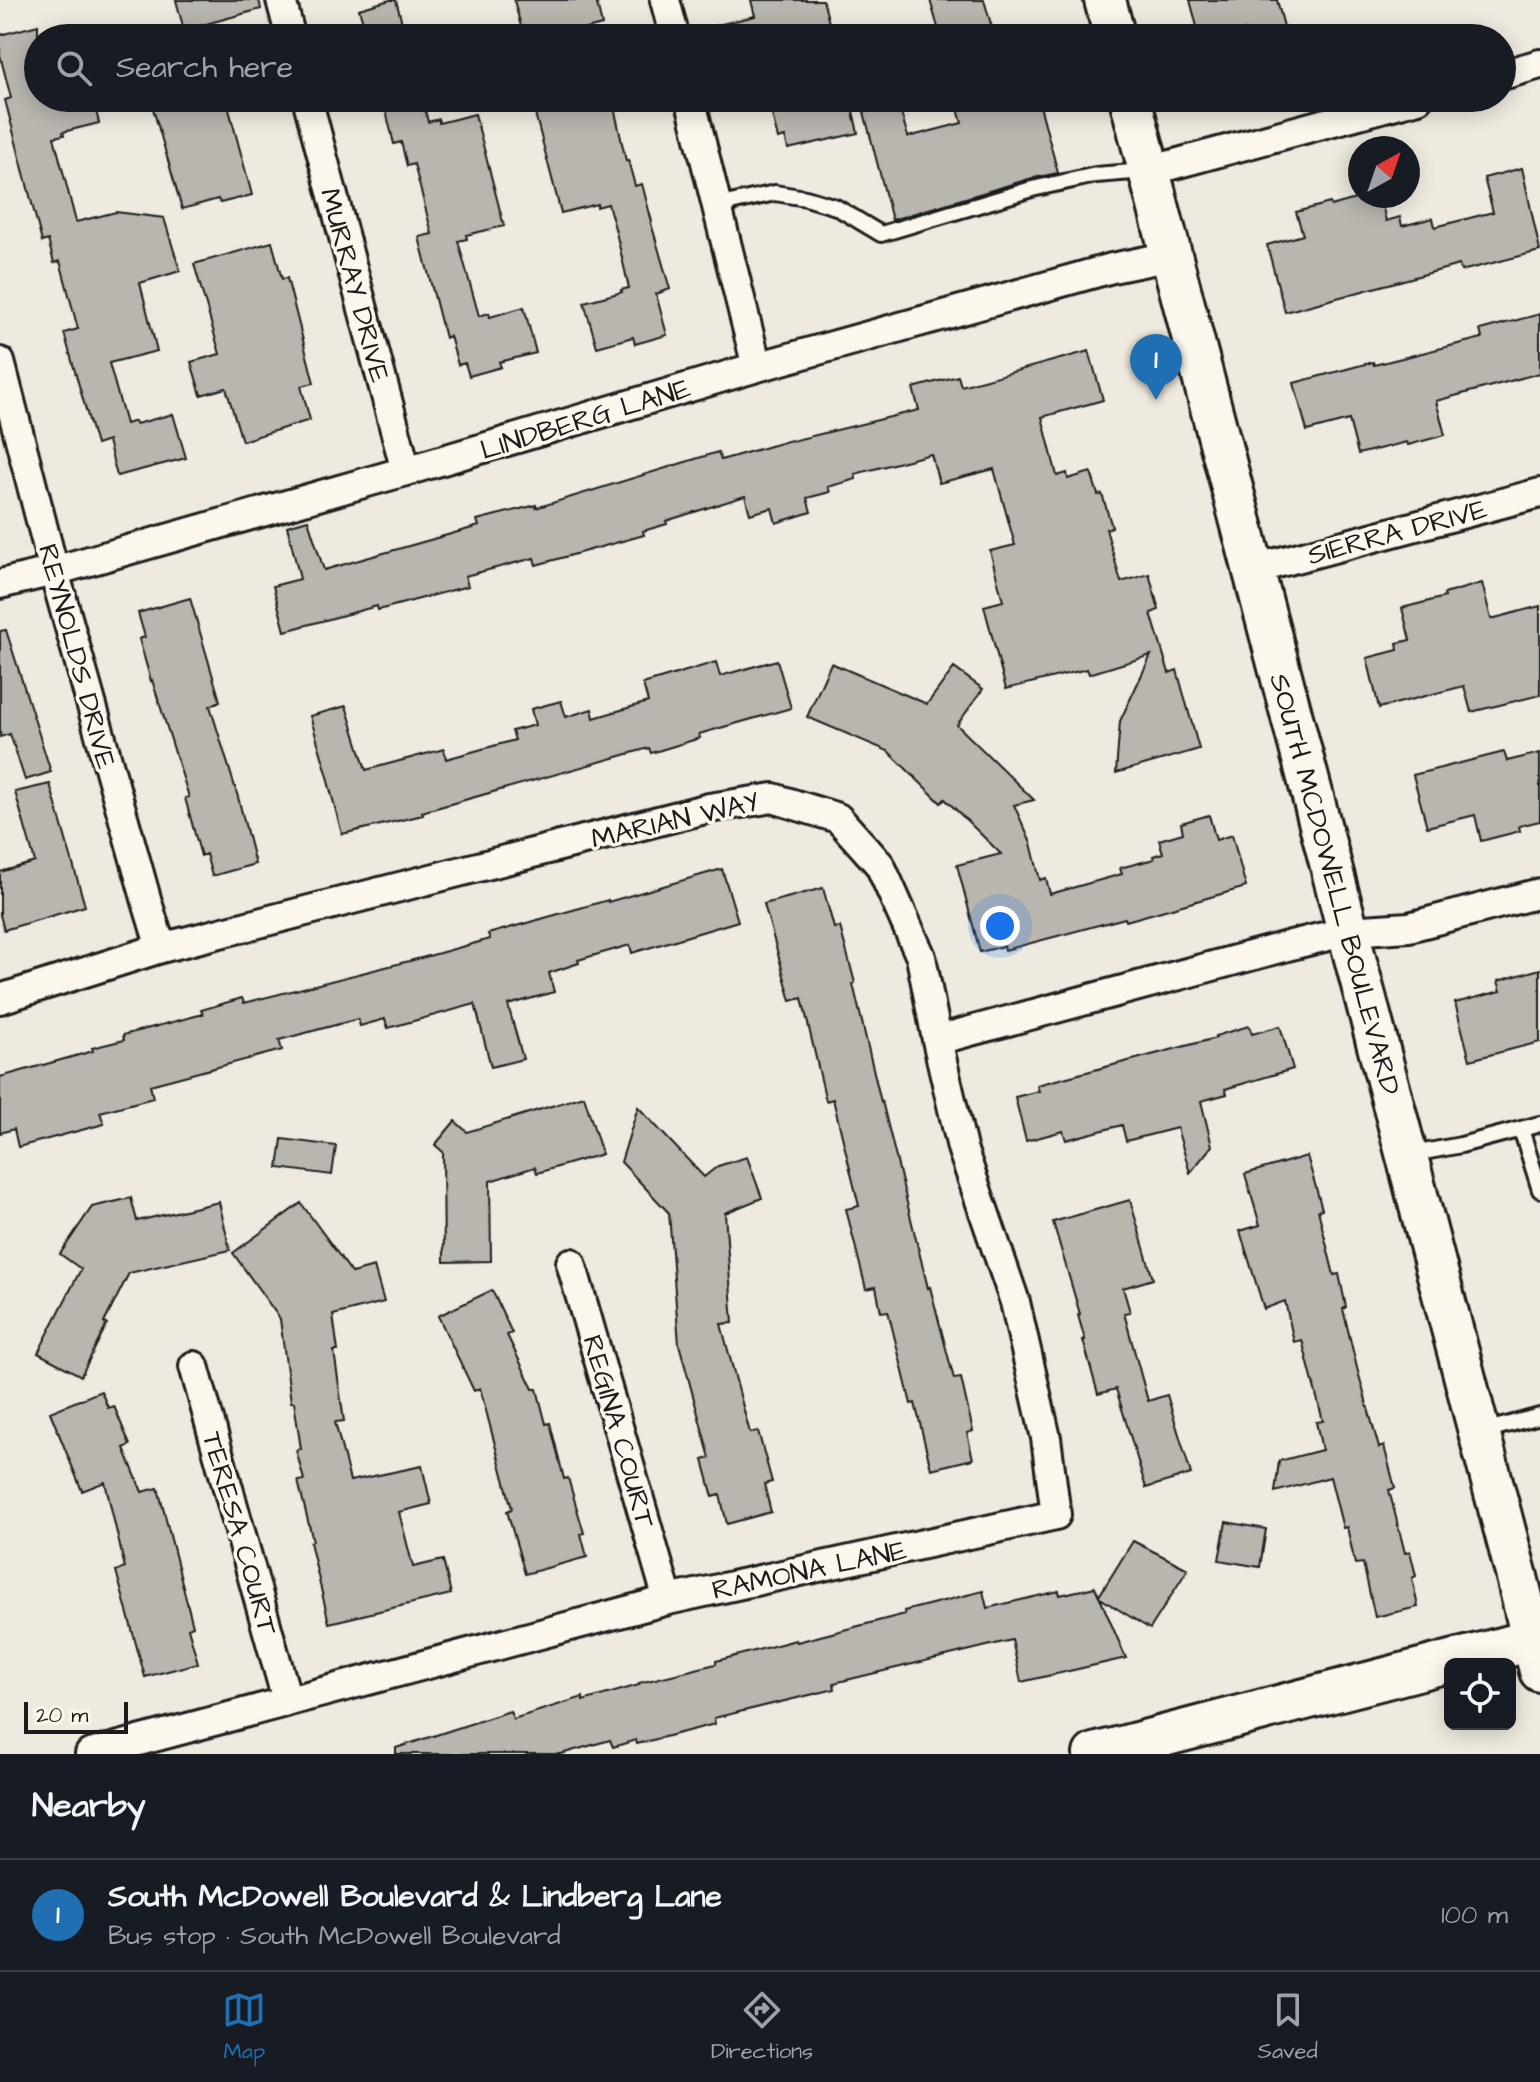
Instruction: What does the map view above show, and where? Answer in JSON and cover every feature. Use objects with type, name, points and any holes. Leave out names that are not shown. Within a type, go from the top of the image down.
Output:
[{"type":"main road","points":[[1105,0],[1111,24]]},
{"type":"main road","name":"SOUTH MCDOWELL BOULEVARD","points":[[1134,112],[1538,1650]]},
{"type":"main road","points":[[1094,1754],[1538,1650]]},
{"type":"street","points":[[281,0],[287,24]]},
{"type":"street","points":[[665,0],[671,24]]},
{"type":"street","points":[[1516,71],[1540,64]]},
{"type":"street","name":"MURRAY DRIVE","points":[[311,112],[406,471]]},
{"type":"street","points":[[694,112],[757,367]]},
{"type":"street","points":[[1149,171],[1366,112]]},
{"type":"street","name":"LINDBERG LANE","points":[[0,584],[406,471],[757,367],[1112,268],[1171,256]]},
{"type":"street","name":"REYNOLDS DRIVE","points":[[0,362],[54,571],[161,948]]},
{"type":"street","name":"SIERRA DRIVE","points":[[1254,569],[1540,493]]},
{"type":"street","name":"MARIAN WAY","points":[[0,999],[161,948],[709,808],[773,798],[838,818],[880,865],[921,957],[937,1040]]},
{"type":"street","points":[[937,1040],[1277,948],[1348,931],[1409,927],[1540,893]]},
{"type":"street","name":"RAMONA LANE","points":[[90,1754],[668,1600],[1056,1515],[1046,1438],[1015,1302],[962,1148],[937,1040]]},
{"type":"street","name":"REGINA COURT","points":[[571,1263],[668,1600]]},
{"type":"street","name":"TERESA COURT","points":[[194,1366],[287,1700]]},
{"type":"lane","points":[[717,206],[775,193],[806,198],[836,207],[881,234],[1032,189],[1096,175],[1149,171]]},
{"type":"lane","points":[[1407,1155],[1461,1145],[1540,1124]]},
{"type":"lane","points":[[1521,1129],[1540,1190]]},
{"type":"lane","points":[[1480,1433],[1540,1416]]},
{"type":"building","points":[[176,0],[259,0],[261,9],[206,24],[182,24]]},
{"type":"building","points":[[396,0],[402,24],[364,24],[359,9]]},
{"type":"building","points":[[514,0],[596,0],[602,24],[520,24]]},
{"type":"building","points":[[751,0],[823,0],[829,24],[722,24],[755,16]]},
{"type":"building","points":[[930,0],[984,0],[991,24],[937,24]]},
{"type":"building","points":[[1190,0],[1277,0],[1283,24],[1196,24]]},
{"type":"building","points":[[24,29],[24,112],[96,112],[99,123],[54,137],[76,222],[116,212],[164,218],[180,271],[140,283],[157,351],[109,363],[126,424],[173,414],[186,458],[117,476],[108,441],[96,445],[64,333],[78,329],[60,261],[54,263],[48,240],[42,242],[5,100],[11,98],[0,55],[0,35]]},
{"type":"building","points":[[154,112],[230,112],[252,195],[220,203],[218,199],[182,209]]},
{"type":"building","points":[[386,112],[426,112],[428,122],[439,119],[439,123],[475,114],[504,226],[466,235],[467,239],[458,241],[479,316],[489,313],[490,317],[524,307],[536,353],[499,362],[501,367],[469,376],[465,363],[458,365],[450,336],[445,338],[419,237],[432,234],[414,164],[407,166],[401,142],[394,144]]},
{"type":"building","points":[[535,112],[615,112],[635,186],[642,184],[670,289],[656,294],[667,335],[635,344],[633,337],[597,347],[584,302],[629,288],[616,232],[608,204],[561,213]]},
{"type":"building","points":[[771,112],[853,112],[858,133],[788,149],[785,137],[778,139]]},
{"type":"building","points":[[864,112],[901,112],[908,137],[962,123],[959,112],[1042,112],[1058,173],[892,220]]},
{"type":"building","points":[[1522,168],[1540,251],[1461,271],[1459,265],[1285,312],[1267,245],[1303,235],[1296,212],[1348,201],[1348,208],[1383,208],[1386,221],[1400,217],[1402,226],[1433,218],[1435,227],[1493,212],[1484,178]]},
{"type":"building","points":[[272,242],[282,279],[287,278],[314,383],[301,386],[310,420],[242,441],[226,388],[201,395],[191,362],[220,354],[194,264]]},
{"type":"building","points":[[1540,314],[1540,373],[1436,401],[1445,435],[1358,454],[1349,420],[1307,431],[1294,383],[1482,338],[1480,330]]},
{"type":"building","points":[[1089,351],[1103,400],[1042,417],[1057,476],[1067,473],[1068,479],[1091,472],[1098,495],[1102,494],[1112,527],[1106,529],[1121,582],[1149,574],[1159,610],[1151,613],[1169,673],[1177,670],[1199,749],[1116,773],[1120,721],[1151,655],[1089,674],[1087,669],[1006,689],[984,606],[1003,601],[990,551],[1015,545],[994,469],[939,483],[931,454],[855,474],[856,479],[828,487],[830,492],[807,498],[811,512],[776,523],[772,508],[750,514],[745,496],[666,521],[667,524],[643,531],[644,535],[536,565],[534,558],[465,576],[468,586],[285,631],[273,586],[300,579],[287,526],[308,520],[324,570],[479,526],[477,520],[536,505],[536,508],[718,452],[721,460],[919,410],[913,388],[958,376],[961,386]]},
{"type":"building","points":[[1482,583],[1491,619],[1540,606],[1540,695],[1471,712],[1464,686],[1379,708],[1367,658],[1398,650],[1397,643],[1410,640],[1402,608]]},
{"type":"building","points":[[190,598],[220,701],[210,706],[255,864],[212,876],[206,854],[201,856],[185,798],[189,797],[139,639],[145,637],[138,613]]},
{"type":"building","points":[[6,630],[51,772],[25,780],[10,734],[0,737],[0,631]]},
{"type":"building","points":[[777,660],[791,708],[699,734],[700,738],[651,753],[649,748],[422,812],[423,815],[342,834],[310,716],[346,706],[366,770],[444,749],[446,759],[515,740],[512,731],[535,725],[531,709],[561,701],[566,717],[592,709],[594,718],[648,702],[643,684],[716,662],[720,676]]},
{"type":"building","points":[[831,663],[927,704],[954,668],[983,689],[957,725],[1034,800],[1014,805],[1031,843],[1040,880],[1046,878],[1050,894],[1122,874],[1120,868],[1154,859],[1153,856],[1163,853],[1159,840],[1183,833],[1181,823],[1209,815],[1216,840],[1232,835],[1246,887],[1126,921],[1125,918],[1005,950],[1004,946],[980,952],[957,865],[1001,854],[945,799],[941,803],[888,751],[807,717]]},
{"type":"building","points":[[1504,752],[1507,761],[1540,753],[1540,821],[1519,826],[1520,831],[1481,841],[1475,815],[1427,827],[1413,775]]},
{"type":"building","points":[[50,784],[85,906],[4,930],[0,915],[0,872],[35,862],[15,792]]},
{"type":"building","points":[[722,869],[738,921],[632,953],[630,945],[578,960],[579,963],[549,973],[554,992],[508,1005],[523,1059],[491,1067],[475,1004],[388,1028],[385,1019],[360,1026],[358,1019],[279,1040],[282,1050],[150,1085],[153,1098],[100,1112],[104,1124],[18,1147],[14,1129],[0,1133],[0,1077],[93,1051],[92,1048],[124,1040],[123,1035],[203,1014],[201,1010],[242,998],[244,1003],[425,957],[490,939],[488,934]]},
{"type":"building","points":[[823,888],[834,928],[840,927],[928,1288],[954,1379],[961,1378],[973,1431],[967,1433],[973,1459],[931,1469],[888,1311],[881,1312],[876,1287],[866,1289],[846,1209],[859,1206],[833,1099],[826,1101],[802,998],[791,1001],[764,904]]},
{"type":"building","points":[[1540,969],[1540,1042],[1470,1060],[1455,1003],[1501,991],[1498,981]]},
{"type":"building","points":[[1249,1026],[1252,1034],[1280,1026],[1293,1069],[1225,1089],[1227,1094],[1201,1101],[1212,1146],[1190,1173],[1177,1128],[1126,1141],[1122,1125],[1066,1140],[1063,1131],[1026,1141],[1015,1097],[1039,1091],[1037,1085],[1216,1038]]},
{"type":"building","points":[[584,1096],[602,1154],[537,1173],[535,1167],[490,1181],[491,1261],[444,1262],[443,1152],[435,1145],[455,1121],[467,1132]]},
{"type":"building","points":[[638,1107],[704,1177],[718,1166],[747,1157],[762,1198],[725,1213],[733,1323],[721,1324],[750,1433],[758,1431],[772,1482],[764,1484],[771,1512],[727,1524],[720,1495],[713,1497],[703,1460],[710,1458],[679,1344],[669,1213],[621,1162]]},
{"type":"building","points":[[282,1139],[336,1146],[332,1175],[278,1168]]},
{"type":"building","points":[[1307,1156],[1322,1209],[1318,1210],[1334,1275],[1339,1274],[1346,1307],[1343,1309],[1357,1368],[1379,1448],[1384,1446],[1395,1488],[1389,1490],[1405,1553],[1410,1551],[1416,1576],[1412,1578],[1418,1607],[1375,1617],[1363,1563],[1355,1564],[1347,1527],[1343,1528],[1330,1477],[1275,1492],[1279,1461],[1322,1450],[1316,1422],[1323,1421],[1302,1340],[1294,1342],[1285,1301],[1264,1309],[1240,1231],[1260,1225],[1245,1174]]},
{"type":"building","points":[[131,1198],[137,1221],[219,1202],[230,1250],[129,1273],[81,1376],[38,1353],[81,1269],[60,1254],[92,1207]]},
{"type":"building","points":[[1130,1200],[1153,1279],[1123,1288],[1130,1312],[1124,1313],[1148,1401],[1167,1395],[1191,1474],[1146,1488],[1116,1389],[1098,1394],[1083,1340],[1080,1314],[1053,1222]]},
{"type":"building","points":[[301,1203],[352,1273],[374,1267],[384,1302],[333,1315],[338,1351],[334,1351],[344,1421],[335,1422],[350,1481],[422,1466],[431,1504],[399,1512],[413,1567],[443,1560],[451,1594],[329,1623],[298,1481],[304,1480],[296,1450],[301,1449],[280,1319],[233,1253]]},
{"type":"building","points":[[492,1290],[512,1333],[507,1335],[533,1389],[537,1389],[546,1424],[550,1423],[564,1479],[568,1478],[584,1533],[581,1534],[587,1557],[525,1574],[507,1511],[512,1509],[480,1388],[474,1391],[438,1316]]},
{"type":"building","points":[[101,1391],[108,1408],[114,1406],[130,1445],[124,1448],[142,1492],[158,1488],[193,1626],[188,1628],[198,1663],[145,1677],[116,1571],[125,1568],[105,1482],[82,1491],[50,1412]]},
{"type":"building","points":[[1226,1522],[1266,1529],[1260,1567],[1219,1560]]},
{"type":"building","points":[[1133,1541],[1188,1569],[1150,1629],[1100,1598],[1126,1658],[1021,1682],[1012,1640],[834,1683],[835,1689],[714,1718],[715,1724],[637,1744],[636,1740],[613,1747],[610,1740],[561,1754],[396,1754],[396,1748],[510,1711],[513,1719],[583,1697],[583,1701],[716,1664],[716,1661],[905,1614],[904,1611],[983,1591],[987,1608],[1059,1591],[1060,1595],[1095,1587],[1099,1596]]},
{"type":"place","name":"South McDowell Boulevard & Lindberg Lane","points":[[1156,400]]}]
